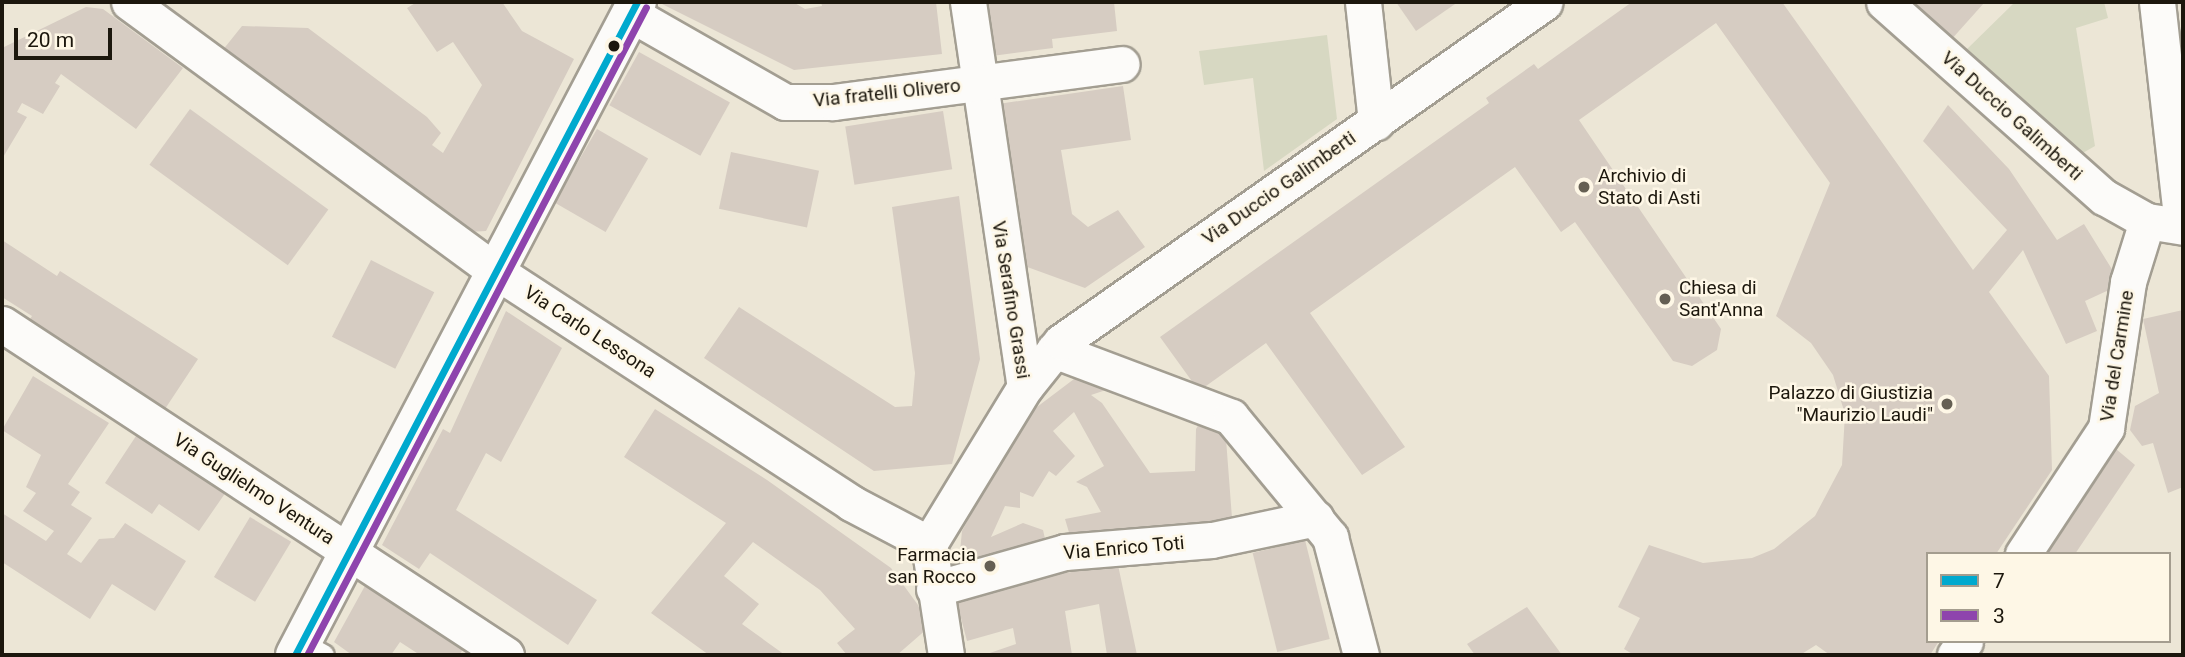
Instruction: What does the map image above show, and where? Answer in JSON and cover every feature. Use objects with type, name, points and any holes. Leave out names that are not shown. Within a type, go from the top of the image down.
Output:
[{"type":"main road","points":[[307,651],[349,551],[494,270],[634,8]]},
{"type":"street","name":"Via Carlo Lessona","points":[[129,2],[494,270],[850,503],[929,544]]},
{"type":"street","name":"Via Serafino Grassi","points":[[929,544],[1025,387],[977,83],[968,2]]},
{"type":"street","points":[[1363,2],[1376,121]]},
{"type":"street","name":"Via Duccio Galimberti","points":[[1025,387],[1055,350],[1545,2]]},
{"type":"street","name":"Via Duccio Galimberti","points":[[1884,2],[2105,197],[2147,221]]},
{"type":"street","points":[[2147,221],[2183,226],[2157,2]]},
{"type":"street","name":"Via fratelli Olivero","points":[[634,8],[785,102],[833,102],[1122,64]]},
{"type":"street","name":"Via del Carmine","points":[[2024,552],[2106,428],[2129,282],[2147,221]]},
{"type":"street","name":"Via Guglielmo Ventura","points":[[2,324],[506,655]]},
{"type":"street","points":[[1055,350],[1231,418],[1330,537],[1361,655]]},
{"type":"street","name":"Via Enrico Toti","points":[[933,589],[1065,552],[1212,540],[1316,518]]},
{"type":"street","points":[[929,544],[933,589],[946,655]]},
{"type":"green space","points":[[2015,2],[2104,2],[2108,18],[2076,28],[2095,146],[2081,154],[1964,52]]},
{"type":"green space","points":[[1327,35],[1337,119],[1264,171],[1253,78],[1204,85],[1199,51]]},
{"type":"building","points":[[417,2],[502,2],[522,31],[574,59],[486,231],[469,232],[222,51],[242,26],[308,28],[427,117],[441,133],[432,145],[443,153],[482,85],[453,42],[437,52],[407,8]]},
{"type":"building","points":[[658,2],[793,2],[805,9],[822,6],[821,2],[936,2],[942,54],[794,70]]},
{"type":"building","points":[[985,2],[1114,2],[1117,31],[1052,39],[1053,48],[992,56]]},
{"type":"building","points":[[1396,2],[1458,2],[1416,31]]},
{"type":"building","points":[[1632,2],[1782,2],[1973,270],[2007,230],[1923,141],[1948,105],[2009,169],[2057,240],[2084,224],[2113,271],[2111,289],[2085,301],[2097,331],[2066,344],[2023,250],[1989,292],[2049,376],[2052,470],[1997,552],[1926,552],[1926,643],[1938,643],[1930,655],[1830,655],[1816,645],[1800,655],[1634,655],[1624,649],[1640,618],[1618,607],[1649,545],[1703,563],[1752,558],[1774,549],[1815,516],[1842,465],[1845,414],[1833,375],[1811,343],[1776,316],[1830,183],[1716,23],[1579,120],[1721,329],[1717,350],[1692,366],[1673,361],[1575,222],[1561,232],[1515,167],[1310,313],[1405,447],[1362,475],[1266,343],[1199,391],[1160,337],[1489,103],[1486,98],[1534,64],[1538,69]]},
{"type":"building","points":[[1919,2],[1984,3],[1950,41],[1914,7]]},
{"type":"building","points":[[86,7],[103,9],[183,68],[136,129],[61,74],[55,83],[60,86],[43,114],[22,103],[17,112],[27,117],[2,159],[2,48]]},
{"type":"building","points":[[639,52],[730,102],[700,156],[609,105]]},
{"type":"building","points":[[1123,86],[1131,140],[1061,150],[1072,214],[1088,227],[1118,210],[1145,247],[1085,288],[1019,264],[998,104]]},
{"type":"building","points":[[190,109],[328,210],[288,265],[149,165]]},
{"type":"building","points":[[943,111],[952,169],[854,185],[845,126]]},
{"type":"building","points":[[597,129],[648,158],[606,232],[554,203]]},
{"type":"building","points":[[731,152],[819,171],[807,227],[719,209]]},
{"type":"building","points":[[959,196],[980,359],[952,464],[874,471],[704,358],[739,307],[895,407],[912,406],[915,373],[892,207]]},
{"type":"building","points":[[2,240],[57,276],[60,271],[198,359],[165,409],[28,322],[32,316],[2,297]]},
{"type":"building","points":[[371,260],[434,292],[395,369],[332,337]]},
{"type":"building","points":[[2183,310],[2183,487],[2168,493],[2153,443],[2142,446],[2130,430],[2135,406],[2159,393],[2143,319]]},
{"type":"building","points":[[506,311],[562,348],[501,462],[486,453],[456,510],[597,600],[568,645],[430,553],[419,569],[382,545],[443,429],[450,433]]},
{"type":"building","points":[[33,376],[109,423],[68,484],[80,492],[71,505],[92,518],[67,554],[81,563],[99,539],[114,538],[125,523],[186,561],[155,611],[112,584],[90,619],[2,562],[2,513],[46,541],[54,531],[23,511],[36,493],[26,487],[41,455],[2,430]]},
{"type":"building","points":[[1078,376],[1109,389],[1091,395],[1102,403],[1150,473],[1195,471],[1196,429],[1200,422],[1218,429],[1226,439],[1233,531],[1073,546],[1065,519],[1101,512],[1087,487],[1076,482],[1104,466],[1074,412],[1053,431],[1075,456],[1056,476],[1049,471],[1033,497],[1020,492],[1020,508],[1005,506],[991,537],[1023,523],[1043,530],[1048,552],[958,572],[962,531],[1011,439],[1033,410]]},
{"type":"building","points":[[655,409],[767,480],[891,568],[918,605],[928,628],[897,655],[847,655],[837,643],[855,629],[820,590],[753,542],[724,576],[759,604],[742,624],[785,655],[709,655],[651,613],[726,523],[624,457]]},
{"type":"building","points":[[138,433],[226,492],[199,531],[159,504],[152,514],[105,483]]},
{"type":"building","points":[[2116,449],[2135,465],[2076,552],[2045,552]]},
{"type":"building","points":[[250,517],[291,542],[255,602],[214,577]]},
{"type":"building","points":[[1305,540],[1330,639],[1277,652],[1253,553]]},
{"type":"building","points":[[1118,565],[1137,655],[1107,655],[1099,604],[1065,611],[1072,655],[984,655],[1016,644],[1013,628],[967,641],[956,599],[1019,580]]},
{"type":"building","points":[[366,584],[464,648],[459,655],[420,655],[400,642],[391,655],[352,655],[334,642]]},
{"type":"building","points":[[1527,607],[1562,655],[1475,655],[1467,644]]},
{"type":"transit line","name":"7","points":[[295,655],[637,2]]},
{"type":"transit line","name":"3","points":[[307,655],[646,7]]},
{"type":"place","name":"Archivio di Stato di Asti","points":[[1584,187]]},
{"type":"place","name":"Chiesa di Sant'Anna","points":[[1665,299]]},
{"type":"place","name":"Palazzo di Giustizia \"Maurizio Laudi\"","points":[[1947,404]]},
{"type":"place","name":"Farmacia san Rocco","points":[[990,566]]}]
